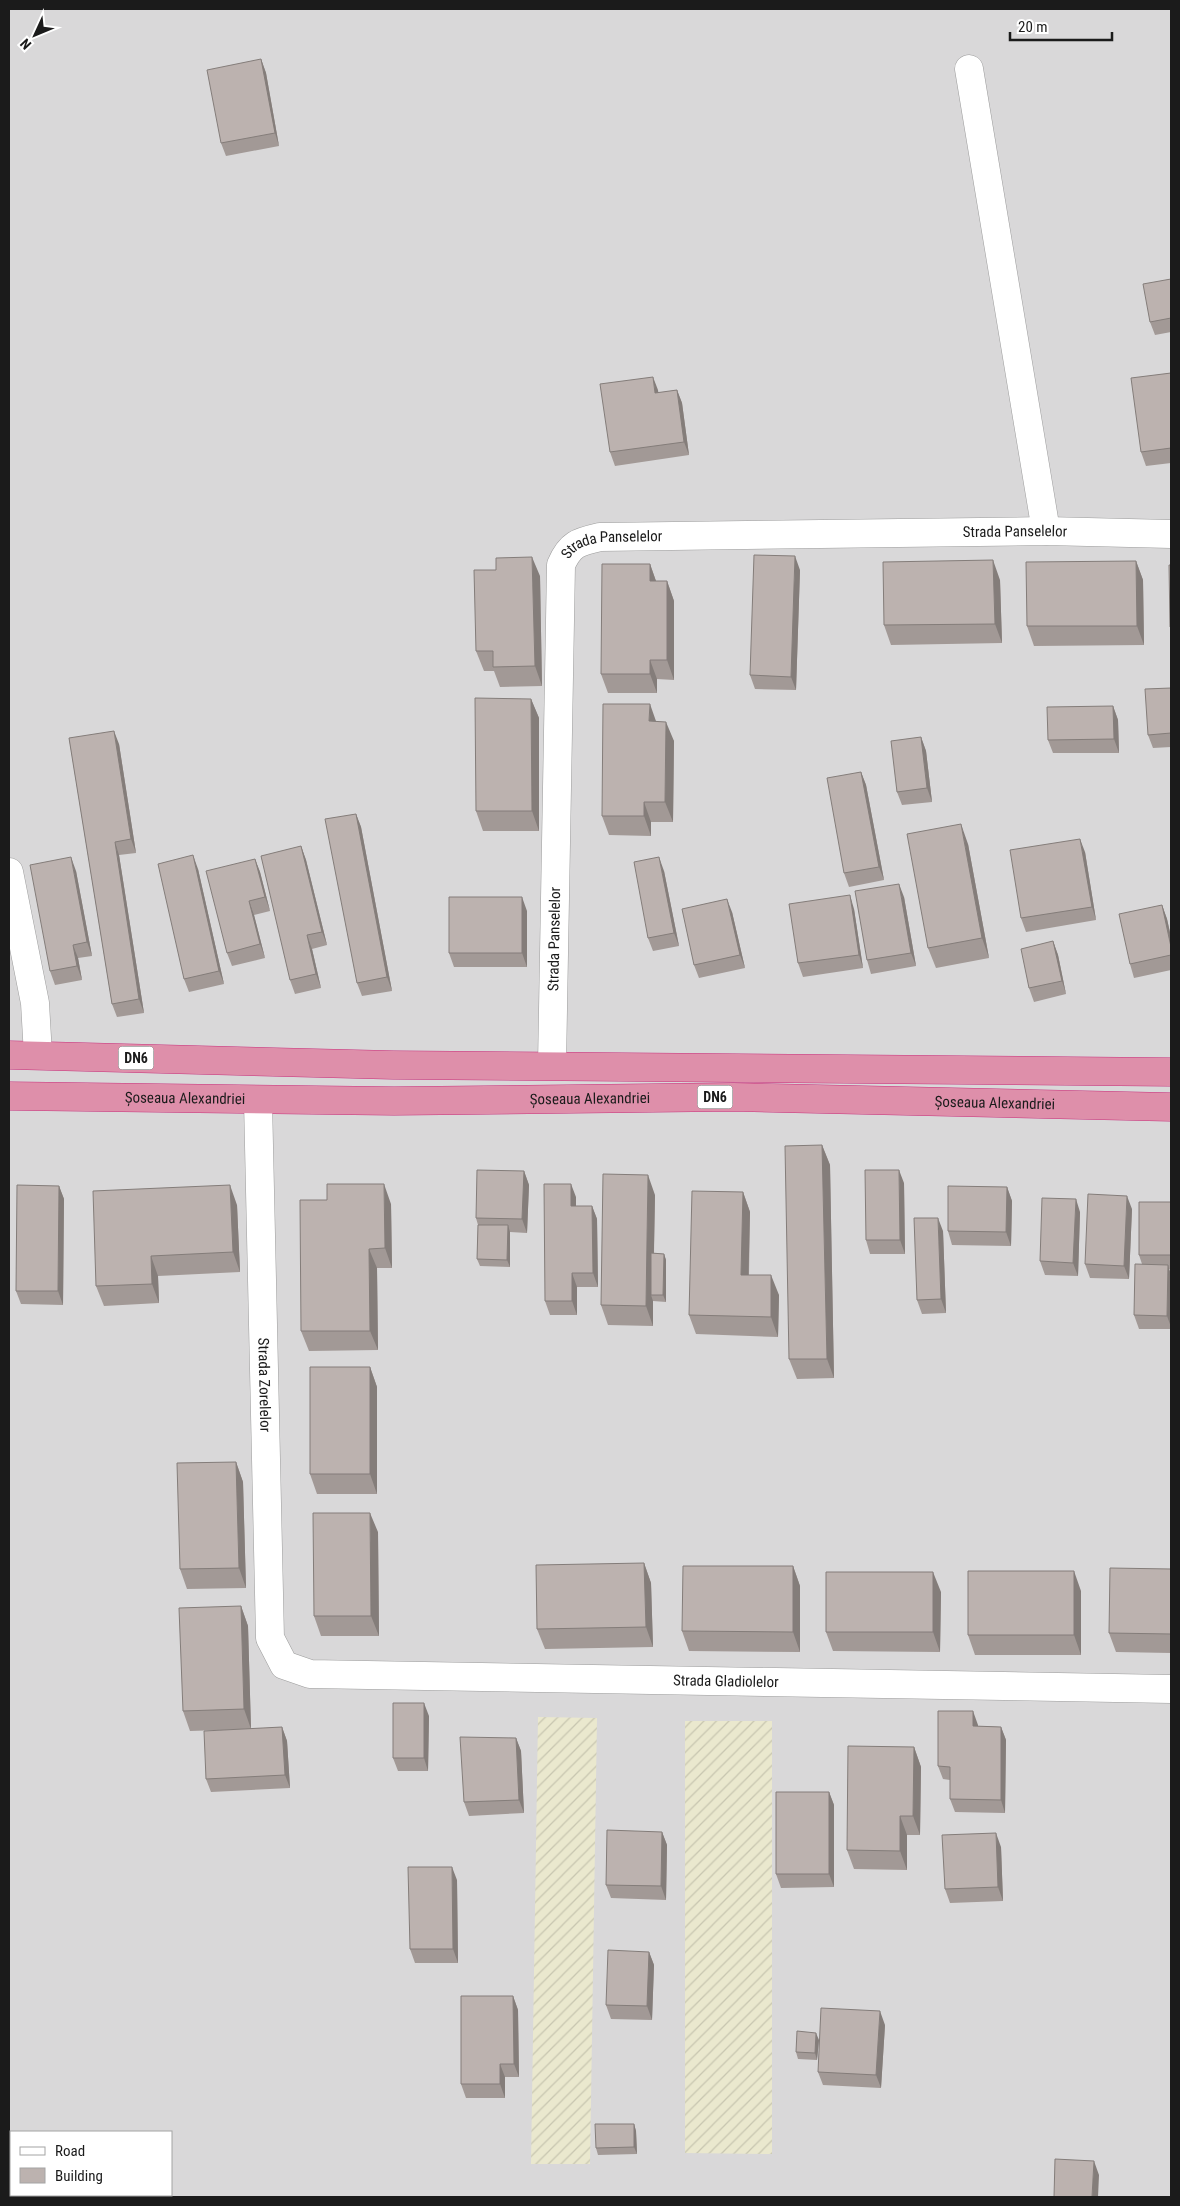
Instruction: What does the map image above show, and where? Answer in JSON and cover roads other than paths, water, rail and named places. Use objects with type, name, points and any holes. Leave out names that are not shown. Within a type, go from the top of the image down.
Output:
[{"type":"highway","name":"DN6","points":[[9,1055],[291,1063],[1171,1072]]},
{"type":"highway","name":"Șoseaua Alexandriei","points":[[9,1096],[394,1102],[733,1097],[1171,1107]]},
{"type":"street","points":[[969,69],[1046,532]]},
{"type":"street","name":"Strada Panselelor","points":[[552,1065],[561,565],[568,550],[584,540],[600,537],[1046,532],[1171,534]]},
{"type":"street","points":[[9,872],[35,1003],[38,1055]]},
{"type":"street","name":"Strada Zorelelor","points":[[258,1101],[270,1638],[284,1665]]},
{"type":"street","name":"Strada Gladiolelor","points":[[284,1665],[310,1674],[1171,1688]]}]
